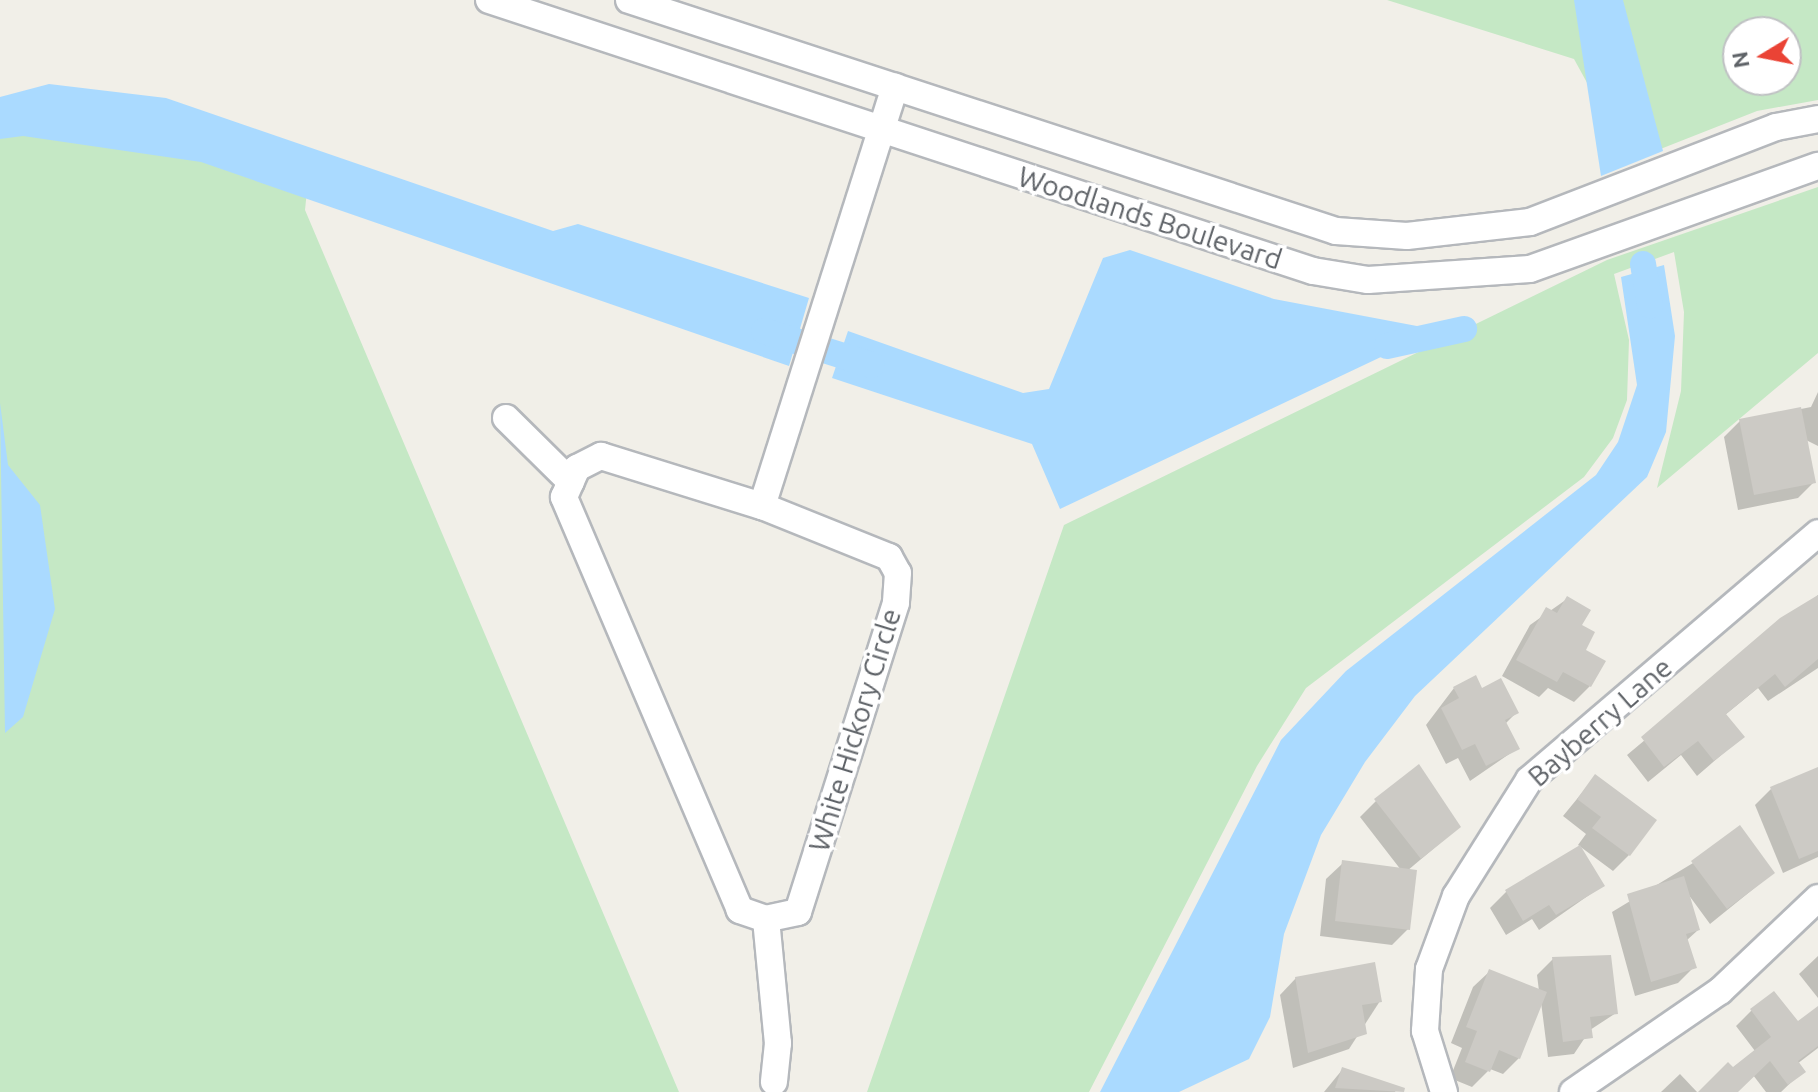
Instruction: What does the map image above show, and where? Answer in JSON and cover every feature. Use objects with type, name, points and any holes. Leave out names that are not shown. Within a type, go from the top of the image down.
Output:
[{"type":"street","name":"Woodlands Boulevard","points":[[489,0],[1313,271],[1368,280],[1530,269],[1818,166]]},
{"type":"street","name":"Woodlands Boulevard","points":[[629,0],[1336,231],[1407,236],[1530,222],[1776,127],[1818,119]]},
{"type":"street","points":[[762,506],[884,131],[895,87]]},
{"type":"street","points":[[506,418],[571,482],[564,497],[740,910],[766,919],[778,1043],[774,1082]]},
{"type":"street","name":"White Hickory Circle","points":[[571,482],[577,468],[601,456],[762,506],[889,557],[898,573],[896,603],[798,912],[766,919]]},
{"type":"street","name":"Bayberry Lane","points":[[1444,1092],[1425,1031],[1429,969],[1456,896],[1529,780],[1818,533]]},
{"type":"street","points":[[1573,1092],[1720,991],[1818,898]]},
{"type":"green space","points":[[1387,0],[1818,0],[1818,100],[1757,111],[1630,161],[1574,59]]},
{"type":"green space","points":[[0,114],[308,181],[305,210],[679,1092],[0,1092]]},
{"type":"green space","points":[[1818,187],[1818,353],[1657,488],[1681,391],[1684,312],[1674,252],[1614,274],[1629,340],[1627,400],[1613,438],[1584,477],[1306,688],[1257,766],[1089,1092],[867,1092],[1064,525],[1607,260]]},
{"type":"water","points":[[1574,0],[1623,0],[1663,151],[1601,176]]},
{"type":"water","points":[[49,84],[166,98],[553,231],[578,224],[809,298],[789,366],[201,162],[23,136],[0,139],[0,97]]},
{"type":"water","points":[[1130,250],[1274,299],[1438,330],[1060,509],[1032,444],[832,378],[848,331],[1023,393],[1049,389],[1103,258]]},
{"type":"water","points":[[1664,265],[1675,336],[1666,432],[1647,477],[1415,696],[1365,762],[1321,835],[1284,934],[1270,1017],[1249,1059],[1179,1092],[1100,1092],[1281,740],[1346,671],[1596,475],[1618,442],[1637,385],[1621,277]]},
{"type":"water","points":[[0,403],[8,465],[40,505],[55,609],[23,717],[5,733]]},
{"type":"building","points":[[1801,407],[1816,483],[1754,495],[1739,419]]},
{"type":"building","points":[[1818,595],[1818,659],[1785,687],[1775,674],[1726,714],[1745,737],[1714,761],[1698,741],[1664,767],[1641,737],[1780,618]]},
{"type":"building","points":[[1567,596],[1591,610],[1582,625],[1595,632],[1586,650],[1606,661],[1591,687],[1563,672],[1557,682],[1516,660],[1546,607],[1557,613]]},
{"type":"building","points":[[1476,675],[1482,688],[1501,678],[1519,713],[1505,720],[1520,749],[1486,766],[1475,744],[1462,750],[1441,708],[1459,698],[1453,687]]},
{"type":"building","points":[[1419,764],[1461,827],[1421,859],[1374,799]]},
{"type":"building","points":[[1818,767],[1818,851],[1799,859],[1770,787]]},
{"type":"building","points":[[1595,774],[1657,820],[1630,856],[1592,828],[1601,817],[1577,799]]},
{"type":"building","points":[[1740,825],[1775,873],[1727,909],[1691,861]]},
{"type":"building","points":[[1580,845],[1605,886],[1556,915],[1549,905],[1523,921],[1505,890]]},
{"type":"building","points":[[1342,860],[1417,870],[1410,930],[1335,921]]},
{"type":"building","points":[[1684,876],[1700,930],[1686,934],[1697,968],[1651,982],[1627,894]]},
{"type":"building","points":[[1611,955],[1618,1014],[1590,1017],[1593,1038],[1563,1042],[1552,957]]},
{"type":"building","points":[[1375,962],[1382,1002],[1362,1005],[1367,1034],[1308,1053],[1295,977]]},
{"type":"building","points":[[1489,969],[1547,992],[1520,1059],[1499,1050],[1490,1072],[1465,1062],[1477,1031],[1466,1027]]},
{"type":"building","points":[[1774,991],[1798,1021],[1818,1006],[1818,1046],[1798,1061],[1806,1072],[1788,1085],[1770,1061],[1738,1092],[1698,1092],[1728,1062],[1733,1067],[1771,1037],[1750,1009]]},
{"type":"building","points":[[1342,1067],[1405,1088],[1404,1092],[1335,1088]]},
{"type":"waterway","points":[[1643,264],[1650,305]]},
{"type":"waterway","points":[[1387,346],[1464,329]]},
{"type":"waterway","points":[[764,331],[872,365]]}]
